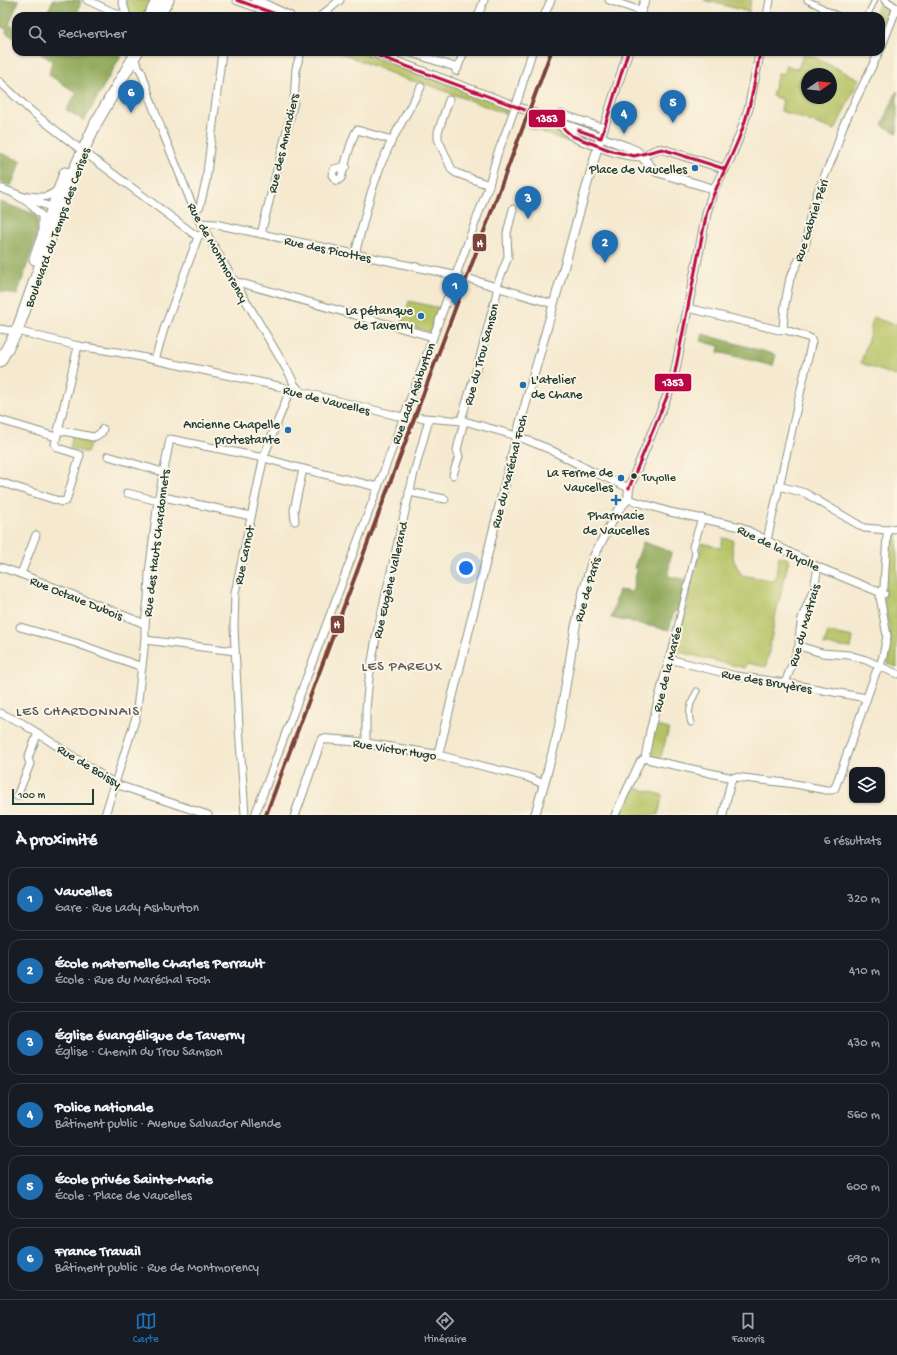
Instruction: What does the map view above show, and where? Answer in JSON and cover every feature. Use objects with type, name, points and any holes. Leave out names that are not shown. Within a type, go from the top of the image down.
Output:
[{"type":"main road","points":[[152,12],[160,0]]},
{"type":"main road","points":[[158,12],[160,0]]},
{"type":"main road","name":"Boulevard du Temps des Cerises","points":[[0,361],[9,330],[56,210],[60,187],[132,56]]},
{"type":"main road","name":"Boulevard du Temps des Cerises","points":[[0,355],[40,245],[68,187],[93,112],[132,56]]},
{"type":"street","points":[[87,0],[113,12]]},
{"type":"street","points":[[122,0],[125,12]]},
{"type":"street","points":[[237,0],[270,12]]},
{"type":"street","points":[[256,0],[282,12]]},
{"type":"street","points":[[326,12],[340,0]]},
{"type":"street","points":[[480,12],[484,0]]},
{"type":"street","points":[[546,12],[551,0]]},
{"type":"street","points":[[609,0],[636,12]]},
{"type":"street","points":[[641,12],[644,0]]},
{"type":"street","points":[[768,12],[770,0]]},
{"type":"street","points":[[807,0],[831,12]]},
{"type":"street","points":[[869,12],[875,0]]},
{"type":"street","points":[[885,33],[894,22],[896,11],[895,7],[886,0]]},
{"type":"street","points":[[329,12],[331,8]]},
{"type":"street","name":"Rue de Montmorency","points":[[135,56],[142,72],[163,133],[200,223],[294,384],[300,391]]},
{"type":"street","points":[[195,211],[200,206],[206,181],[222,56]]},
{"type":"street","name":"Rue des Amandiers","points":[[261,234],[294,102],[296,68],[300,56]]},
{"type":"street","points":[[380,56],[634,150],[657,172],[714,189]]},
{"type":"street","points":[[420,56],[457,70],[462,56]]},
{"type":"street","name":"Rue Lady Ashburton","points":[[255,815],[457,276],[489,185],[497,154],[518,99],[531,56]]},
{"type":"street","name":"Rue du Maréchal Foch","points":[[438,754],[516,436],[598,146],[627,56]]},
{"type":"street","points":[[628,499],[628,488],[671,389],[707,211],[714,189],[725,169],[739,137],[749,107],[759,56]]},
{"type":"street","name":"Rue Gabriel Péri","points":[[783,329],[785,304],[790,278],[806,243],[810,218],[818,191],[835,152],[843,126],[877,56]]},
{"type":"street","name":"Rue de Montmorency","points":[[125,71],[136,70],[140,73],[145,82]]},
{"type":"street","points":[[0,82],[32,111],[80,149],[198,237]]},
{"type":"street","points":[[355,254],[371,193],[392,140],[421,87]]},
{"type":"street","points":[[449,100],[438,132],[438,139],[452,170],[489,185]]},
{"type":"street","points":[[561,114],[604,128]]},
{"type":"street","points":[[555,121],[575,138],[626,155],[642,156],[658,149],[662,149],[725,169]]},
{"type":"street","points":[[346,166],[354,135],[357,130],[392,140]]},
{"type":"street","points":[[13,193],[45,197],[52,194],[60,187]]},
{"type":"street","points":[[0,188],[56,210]]},
{"type":"street","points":[[13,193],[29,203],[42,216],[40,245]]},
{"type":"street","name":"Rue du Trou Samson","points":[[453,475],[458,462],[459,456],[457,450],[463,421],[497,288],[508,257],[507,233],[513,209]]},
{"type":"street","name":"Rue des Picottes","points":[[200,223],[207,222],[457,276]]},
{"type":"street","points":[[155,360],[164,329],[198,237],[206,232]]},
{"type":"street","points":[[470,279],[553,304]]},
{"type":"street","points":[[234,281],[433,337]]},
{"type":"street","points":[[243,297],[246,291],[253,286]]},
{"type":"street","points":[[688,308],[779,330],[783,329],[810,338],[812,342],[767,540]]},
{"type":"street","name":"Rue de Vaucelles","points":[[9,330],[78,346],[117,352],[300,391],[398,416],[463,421],[516,436],[549,449],[628,488]]},
{"type":"street","points":[[0,482],[62,502],[66,501],[80,455],[58,448],[55,444],[78,346]]},
{"type":"street","name":"Rue Carnot","points":[[245,813],[233,610],[235,593],[264,458],[290,390]]},
{"type":"street","name":"Rue Eugène Vallerand","points":[[366,743],[366,709],[369,678],[377,632],[409,492],[429,419]]},
{"type":"street","points":[[0,420],[56,437]]},
{"type":"street","points":[[58,430],[96,436],[102,432],[103,429]]},
{"type":"street","name":"Rue des Hauts Chardonnets","points":[[145,624],[149,573],[158,499],[170,439],[264,458],[378,487]]},
{"type":"street","points":[[108,456],[163,472]]},
{"type":"street","points":[[295,521],[294,510],[303,469]]},
{"type":"street","points":[[779,486],[805,493],[864,528],[888,530],[897,528]]},
{"type":"street","points":[[409,492],[445,499]]},
{"type":"street","points":[[127,493],[251,516]]},
{"type":"street","name":"Rue de la Tuyolle","points":[[628,499],[670,512],[741,527],[818,567],[860,583],[883,594]]},
{"type":"street","name":"Rue de Paris","points":[[535,815],[558,732],[575,629],[583,593],[594,558],[618,510],[628,499]]},
{"type":"street","name":"Rue de la Marée","points":[[615,815],[640,762],[645,758],[650,730],[695,553],[693,547],[702,518]]},
{"type":"street","points":[[645,758],[733,778],[737,777],[766,780],[826,790],[832,790],[835,788],[866,698],[883,656],[886,636],[880,597],[883,594],[884,587],[886,534],[888,530]]},
{"type":"street","points":[[21,574],[36,536]]},
{"type":"street","name":"Rue Octave Dubois","points":[[0,567],[145,624]]},
{"type":"street","name":"Rue du Martrais","points":[[785,683],[799,646],[802,618],[814,588],[818,567]]},
{"type":"street","points":[[105,815],[136,717],[145,640],[145,624]]},
{"type":"street","points":[[20,627],[76,643],[142,668]]},
{"type":"street","points":[[145,640],[235,651]]},
{"type":"street","points":[[799,646],[822,653],[849,655],[866,660],[897,674]]},
{"type":"street","name":"Rue des Bruyères","points":[[670,655],[736,676],[785,683],[866,698]]},
{"type":"street","points":[[691,723],[688,716],[692,700],[697,691]]},
{"type":"street","name":"Rue de Boissy","points":[[0,713],[22,723],[115,784],[208,815]]},
{"type":"street","points":[[17,796],[30,764],[28,758],[38,733]]},
{"type":"street","name":"Rue Victor Hugo","points":[[294,815],[322,739],[366,743],[438,754],[526,777],[544,784]]},
{"type":"street","points":[[723,815],[733,778]]},
{"type":"street","points":[[245,813],[255,815]]},
{"type":"green space","points":[[0,0],[19,0],[14,12],[12,12],[12,18],[9,25],[12,26],[12,37],[6,33],[7,30],[0,26]]},
{"type":"green space","points":[[53,0],[81,0],[78,12],[48,12]]},
{"type":"green space","points":[[124,0],[153,1],[146,12],[128,12]]},
{"type":"green space","points":[[704,0],[751,0],[749,12]]},
{"type":"green space","points":[[881,0],[892,8],[892,13],[887,12],[885,18],[885,12],[876,12]]},
{"type":"green space","points":[[44,56],[121,56],[84,121],[66,110],[77,93],[49,75],[52,61]]},
{"type":"green space","points":[[348,56],[370,56],[508,107],[506,114],[423,83],[408,80]]},
{"type":"green space","points":[[803,56],[811,56],[836,68],[801,68],[801,104],[837,104],[837,68],[859,79],[835,130],[781,111],[783,100],[772,96],[778,73],[783,74],[786,65],[798,69]]},
{"type":"green space","points":[[897,91],[897,133],[882,125]]},
{"type":"green space","points":[[532,119],[549,126],[579,146],[528,127]]},
{"type":"green space","points":[[0,153],[21,161],[11,186],[0,181]]},
{"type":"green space","points":[[0,202],[35,214],[38,219],[35,242],[17,295],[0,291]]},
{"type":"green space","name":"La pétanque de Taverny","points":[[409,301],[440,308],[432,333],[402,324]]},
{"type":"green space","points":[[873,317],[894,325],[897,323],[897,375],[895,376],[861,363]]},
{"type":"green space","points":[[703,334],[776,355],[773,366],[718,352],[719,346],[701,341]]},
{"type":"green space","points":[[73,432],[93,437],[87,453],[70,448]]},
{"type":"green space","points":[[897,532],[897,667],[888,664],[891,639],[884,601],[890,535]]},
{"type":"green space","points":[[723,538],[733,540],[733,559],[742,575],[775,581],[779,556],[789,559],[775,618],[766,667],[747,663],[745,668],[675,651],[702,543],[721,548]]},
{"type":"green space","points":[[643,542],[671,552],[668,576],[687,580],[679,612],[674,611],[669,630],[611,618],[619,590],[632,592],[637,570],[634,568]]},
{"type":"green space","points":[[828,632],[853,637],[851,648],[824,645]]},
{"type":"green space","points":[[656,726],[669,729],[660,759],[649,753]]},
{"type":"green space","points":[[632,787],[663,795],[658,815],[619,815]]},
{"type":"tunnel","points":[[459,276],[470,279]]},
{"type":"transit line","name":"1353","points":[[237,0],[270,12]]},
{"type":"transit line","name":"1353","points":[[379,56],[555,121],[572,136],[612,151],[634,156],[662,149],[725,169]]},
{"type":"transit line","name":"H","points":[[266,815],[550,56]]},
{"type":"transit line","name":"1353","points":[[578,130],[601,138],[627,56]]},
{"type":"transit line","name":"1353","points":[[629,488],[673,382],[707,211],[743,128],[752,96],[759,56]]},
{"type":"place","name":"France Travail","points":[[131,113]]},
{"type":"place","name":"École privée Sainte-Marie","points":[[673,123]]},
{"type":"place","name":"Police nationale","points":[[624,134]]},
{"type":"place","name":"Place de Vaucelles","points":[[695,168]]},
{"type":"place","name":"Église évangélique de Taverny","points":[[528,219]]},
{"type":"place","name":"École maternelle Charles Perrault","points":[[605,263]]},
{"type":"place","name":"Vaucelles","points":[[455,306]]},
{"type":"place","name":"La pétanque de Taverny","points":[[421,316]]},
{"type":"place","name":"L'atelier de Chane","points":[[523,385]]},
{"type":"place","name":"Ancienne Chapelle protestante","points":[[288,430]]},
{"type":"place","name":"Tuyolle","points":[[634,476]]},
{"type":"place","name":"La Ferme de Vaucelles","points":[[621,478]]},
{"type":"place","name":"Pharmacie de Vaucelles","points":[[616,500]]},
{"type":"district","name":"LES PAREUX","points":[[402,665]]},
{"type":"district","name":"LES CHARDONNAIS","points":[[78,710]]}]
